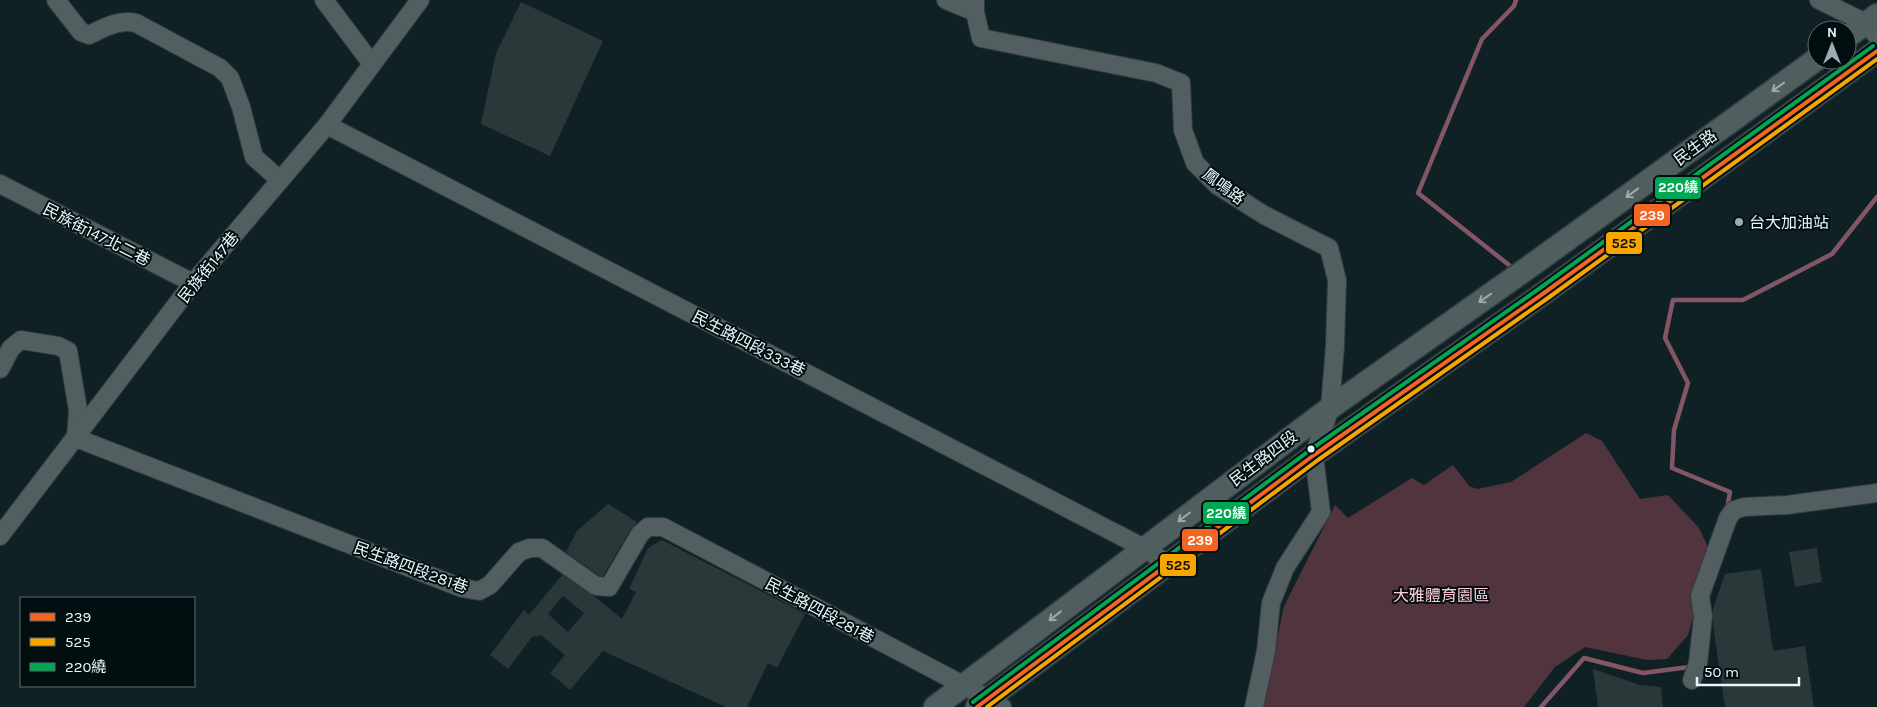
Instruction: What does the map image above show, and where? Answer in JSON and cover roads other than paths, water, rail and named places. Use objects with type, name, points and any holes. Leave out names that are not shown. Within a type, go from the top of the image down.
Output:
[{"type":"main road","points":[[1857,32],[1873,25]]},
{"type":"main road","name":"民生路","points":[[1544,294],[1877,51]]},
{"type":"main road","name":"民生路","points":[[1525,270],[1807,66]]},
{"type":"main road","name":"民生路四段","points":[[935,707],[1330,408],[1525,270]]},
{"type":"main road","name":"民生路四段","points":[[989,704],[1168,564],[1314,455],[1544,294]]},
{"type":"street","points":[[56,0],[81,32],[89,34],[111,24],[128,21],[136,22],[220,68],[230,78],[241,107],[254,157],[280,180]]},
{"type":"street","points":[[324,0],[372,64]]},
{"type":"street","name":"民族街147巷","points":[[0,536],[193,284],[327,125],[420,0]]},
{"type":"street","points":[[946,0],[975,6]]},
{"type":"street","points":[[1819,0],[1873,25]]},
{"type":"street","name":"鳳鳴路","points":[[975,6],[981,38],[1156,73],[1181,83],[1183,130],[1195,163],[1217,185],[1264,214],[1329,248],[1337,280],[1330,408],[1314,455]]},
{"type":"street","name":"民生路四段333巷","points":[[327,125],[1144,548],[1168,564]]},
{"type":"street","name":"民族街147北二巷","points":[[0,184],[193,284]]},
{"type":"street","points":[[0,369],[12,348],[21,340],[58,346],[68,352],[78,410],[76,438]]},
{"type":"street","name":"民生路四段281巷","points":[[76,438],[462,588],[479,591],[490,584],[519,552],[530,548],[542,548],[596,586],[609,587],[640,534],[648,527],[663,527],[965,686]]},
{"type":"street","points":[[1254,707],[1266,651],[1271,603],[1285,568],[1321,512],[1314,455]]},
{"type":"street","points":[[1692,680],[1698,663],[1703,616],[1700,596],[1728,518],[1734,510],[1744,506],[1787,505],[1877,493]]},
{"type":"street","points":[[965,686],[989,704]]},
{"type":"waterway","points":[[1514,269],[1418,193],[1482,39],[1514,6],[1516,0]]},
{"type":"waterway","points":[[1727,509],[1730,492],[1672,468],[1674,430],[1688,383],[1665,338],[1673,300],[1743,300],[1832,254],[1877,197]]},
{"type":"waterway","points":[[1541,707],[1584,658],[1643,673],[1689,667],[1691,665]]},
{"type":"place","name":"台大加油站","points":[[1739,222]]},
{"type":"park label","name":"大雅體育園區","points":[[1441,595]]}]
